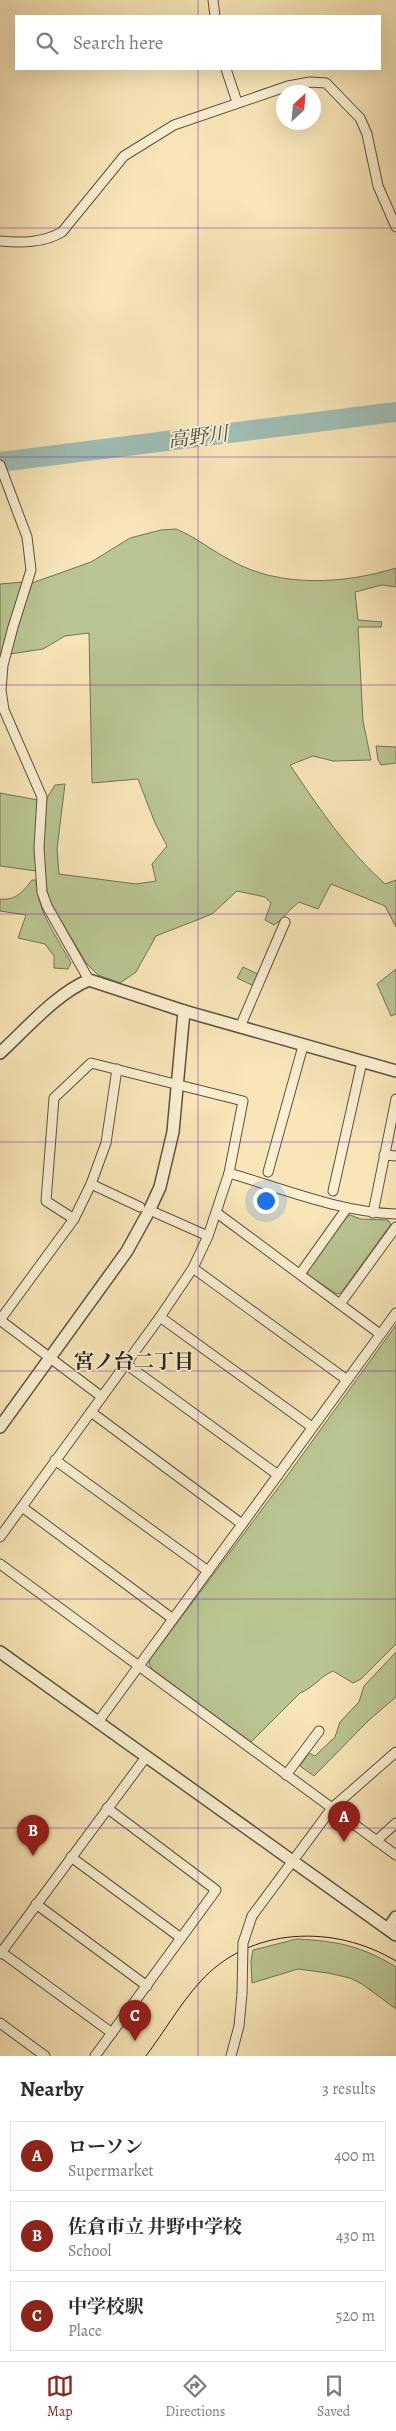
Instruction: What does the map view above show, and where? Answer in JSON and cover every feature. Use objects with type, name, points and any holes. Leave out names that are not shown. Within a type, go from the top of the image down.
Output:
[{"type":"street","points":[[214,0],[215,15]]},
{"type":"street","points":[[226,70],[237,102]]},
{"type":"street","points":[[0,241],[39,242],[50,239],[62,232],[124,156],[174,125],[237,102],[288,86],[310,82],[326,83],[360,118],[367,134],[378,186],[396,227]]},
{"type":"street","points":[[2,470],[27,537],[31,570],[3,666],[1,690],[3,703],[9,724],[42,797],[39,848],[42,892],[47,906],[89,980]]},
{"type":"street","points":[[240,1027],[285,922]]},
{"type":"street","points":[[0,1053],[76,985],[89,980],[184,1011],[396,1071]]},
{"type":"street","points":[[0,1428],[127,1251],[160,1187],[174,1132],[184,1011]]},
{"type":"street","points":[[268,1172],[303,1046]]},
{"type":"street","points":[[333,1191],[362,1062]]},
{"type":"street","points":[[0,1537],[160,1317],[193,1268],[208,1236],[230,1173],[243,1100],[91,1063],[54,1098],[46,1201],[74,1219]]},
{"type":"street","points":[[102,1397],[49,1359],[0,1320],[74,1219],[91,1184],[106,1143],[116,1069]]},
{"type":"street","points":[[373,1213],[396,1099]]},
{"type":"street","points":[[384,1155],[396,1156]]},
{"type":"street","points":[[230,1173],[347,1208],[373,1213],[396,1214]]},
{"type":"street","points":[[91,1184],[140,1208]]},
{"type":"street","points":[[300,1274],[347,1208]]},
{"type":"street","points":[[217,1212],[380,1334]]},
{"type":"street","points":[[156,1213],[208,1236]]},
{"type":"street","points":[[340,1304],[396,1227]]},
{"type":"street","points":[[193,1268],[347,1380]]},
{"type":"street","points":[[98,1722],[396,1313]]},
{"type":"street","points":[[160,1317],[312,1428]]},
{"type":"street","points":[[126,1364],[278,1475]]},
{"type":"street","points":[[91,1412],[242,1524]]},
{"type":"street","points":[[56,1460],[208,1571]]},
{"type":"street","points":[[22,1507],[173,1619]]},
{"type":"street","points":[[0,1564],[396,1855]]},
{"type":"street","points":[[0,1652],[392,1932],[396,1917]]},
{"type":"street","points":[[286,1775],[319,1731]]},
{"type":"street","points":[[231,2056],[239,2026],[242,1994],[242,1943],[252,1916],[332,1808],[396,1752]]},
{"type":"street","points":[[112,2033],[1,1953],[146,1757]]},
{"type":"street","points":[[95,2056],[216,1890],[108,1808]]},
{"type":"street","points":[[376,1841],[396,1824]]},
{"type":"street","points":[[71,1857],[181,1938]]},
{"type":"street","points":[[36,1904],[147,1986]]},
{"type":"street","points":[[0,2023],[45,2056]]},
{"type":"green space","points":[[176,529],[232,561],[251,570],[271,576],[313,581],[334,580],[396,568],[396,587],[382,585],[355,592],[358,620],[382,622],[381,627],[358,627],[363,721],[371,760],[333,761],[313,756],[290,765],[345,842],[358,857],[385,884],[396,880],[396,927],[385,906],[331,884],[318,909],[299,902],[274,925],[265,920],[271,903],[265,897],[237,891],[212,914],[156,936],[136,972],[120,983],[98,975],[87,964],[51,904],[47,891],[43,849],[47,798],[55,785],[65,784],[57,849],[59,874],[136,884],[156,881],[152,864],[167,846],[155,823],[138,779],[92,783],[89,633],[65,636],[43,649],[10,654],[16,628],[32,583],[91,562],[130,538],[161,530]]},
{"type":"green space","points":[[23,582],[0,663],[0,584]]},
{"type":"green space","points":[[376,746],[396,747],[396,763],[381,765],[378,760]]},
{"type":"green space","points":[[0,793],[38,800],[35,849],[36,871],[0,866]]},
{"type":"green space","points":[[32,880],[36,880],[37,891],[44,913],[71,963],[68,969],[54,968],[54,956],[45,944],[18,938],[26,915],[0,911],[0,899],[15,897]]},
{"type":"green space","points":[[243,967],[260,975],[254,986],[237,978]]},
{"type":"green space","points":[[396,969],[396,1014],[391,1016],[377,984]]},
{"type":"green space","points":[[350,1215],[361,1219],[388,1220],[391,1224],[341,1293],[337,1294],[308,1275],[307,1268],[346,1217]]},
{"type":"green space","points":[[396,1325],[396,1644],[361,1679],[353,1683],[333,1671],[325,1676],[300,1693],[251,1742],[152,1669],[149,1664],[150,1659],[287,1476]]},
{"type":"green space","points":[[396,1652],[396,1697],[369,1720],[314,1776],[300,1766],[309,1753],[315,1756],[335,1737],[340,1722],[359,1702],[364,1686]]},
{"type":"green space","points":[[297,1939],[325,1941],[360,1949],[396,1967],[396,2009],[362,1984],[350,1978],[328,1973],[298,1969],[252,1983],[251,1961],[253,1950]]},
{"type":"waterway","name":"高野川","points":[[0,462],[396,412]]},
{"type":"tram line","points":[[146,2056],[200,1982],[220,1964],[243,1950],[268,1941],[294,1937],[320,1937],[347,1941],[372,1949],[396,1961]]},
{"type":"place","name":"ローソン","points":[[344,1842]]},
{"type":"place","name":"佐倉市立 井野中学校","points":[[33,1856]]},
{"type":"place","name":"中学校駅","points":[[135,2041]]},
{"type":"district","name":"宮ノ台二丁目","points":[[134,1361]]}]
